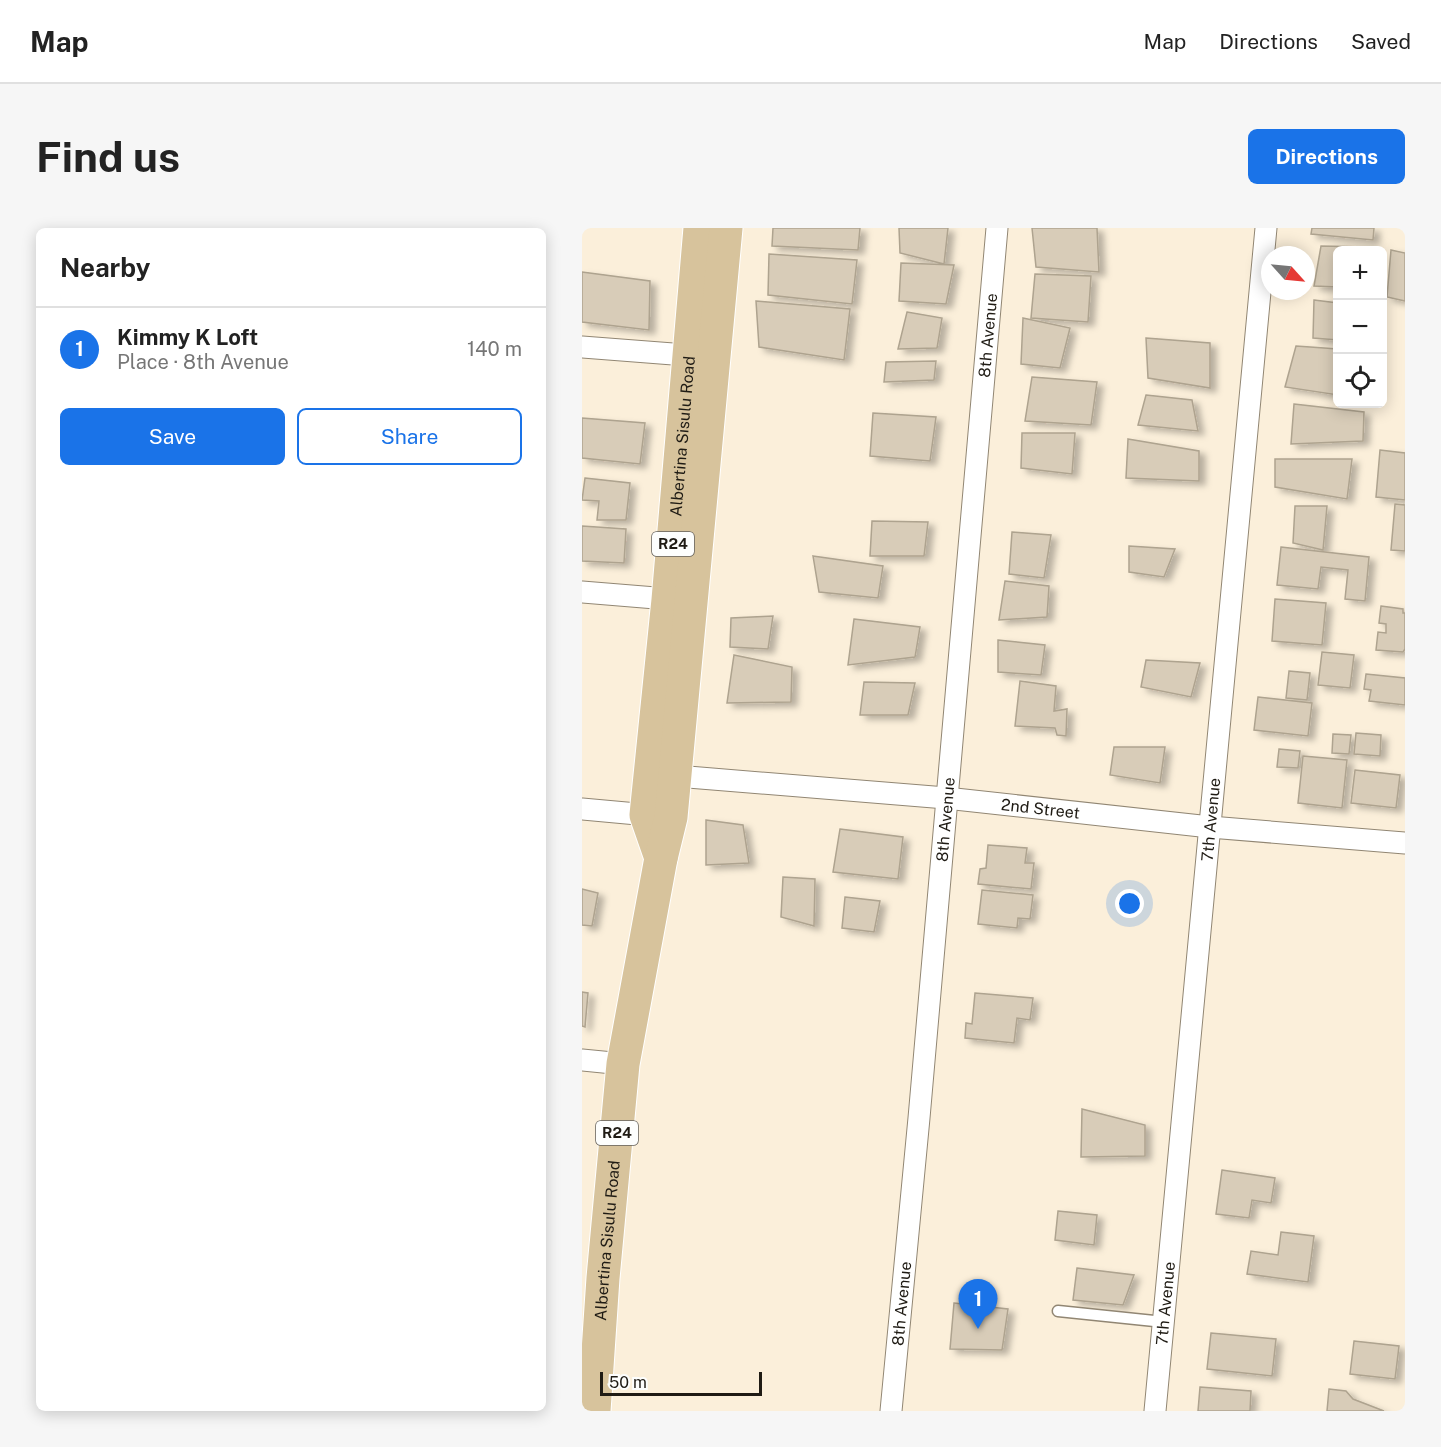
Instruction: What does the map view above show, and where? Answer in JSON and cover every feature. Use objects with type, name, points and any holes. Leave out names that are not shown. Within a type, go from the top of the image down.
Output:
[{"type":"main road","name":"Albertina Sisulu Road","points":[[700,228],[702,356]]},
{"type":"main road","name":"Albertina Sisulu Road","points":[[594,1411],[592,1276],[623,1064],[661,858],[659,816],[702,356],[726,228]]},
{"type":"main road","name":"Albertina Sisulu Road","points":[[659,816],[676,776],[680,600]]},
{"type":"street","name":"8th Avenue","points":[[891,1411],[997,228]]},
{"type":"street","name":"7th Avenue","points":[[1155,1411],[1266,228]]},
{"type":"street","points":[[582,347],[702,356]]},
{"type":"street","points":[[582,592],[680,600]]},
{"type":"street","name":"2nd Street","points":[[676,776],[945,798],[1210,827],[1405,843]]},
{"type":"street","points":[[582,809],[659,816]]},
{"type":"street","points":[[582,1060],[623,1064]]},
{"type":"lane","points":[[1058,1311],[1164,1322]]},
{"type":"building","points":[[773,228],[860,228],[858,250],[772,246]]},
{"type":"building","points":[[899,228],[948,228],[944,264],[900,253]]},
{"type":"building","points":[[1032,228],[1097,228],[1099,272],[1036,267]]},
{"type":"building","points":[[1312,228],[1374,228],[1373,240],[1311,234]]},
{"type":"building","points":[[1321,246],[1333,246],[1333,287],[1315,286]]},
{"type":"building","points":[[1391,250],[1405,253],[1405,301],[1387,297]]},
{"type":"building","points":[[769,254],[857,260],[852,304],[768,295]]},
{"type":"building","points":[[901,263],[954,265],[946,304],[899,301]]},
{"type":"building","points":[[582,272],[650,281],[649,330],[582,322]]},
{"type":"building","points":[[1035,274],[1091,276],[1088,322],[1031,318]]},
{"type":"building","points":[[1314,300],[1333,302],[1333,340],[1313,338]]},
{"type":"building","points":[[756,301],[850,309],[844,360],[759,347]]},
{"type":"building","points":[[907,312],[942,318],[937,348],[898,349]]},
{"type":"building","points":[[1023,318],[1070,328],[1060,368],[1021,364]]},
{"type":"building","points":[[1146,338],[1210,343],[1210,388],[1148,378]]},
{"type":"building","points":[[1296,346],[1333,349],[1333,394],[1285,387]]},
{"type":"building","points":[[936,361],[934,380],[884,382],[886,362]]},
{"type":"building","points":[[1032,377],[1097,382],[1091,425],[1025,421]]},
{"type":"building","points":[[1146,395],[1192,400],[1198,431],[1138,425]]},
{"type":"building","points":[[1294,404],[1364,412],[1363,441],[1291,444]]},
{"type":"building","points":[[873,413],[936,417],[930,461],[870,456]]},
{"type":"building","points":[[582,418],[645,423],[640,464],[582,458]]},
{"type":"building","points":[[1022,433],[1075,433],[1072,474],[1021,468]]},
{"type":"building","points":[[1128,439],[1199,451],[1199,481],[1126,478]]},
{"type":"building","points":[[1380,450],[1405,453],[1405,500],[1376,497]]},
{"type":"building","points":[[1275,459],[1352,459],[1347,499],[1275,487]]},
{"type":"building","points":[[585,478],[630,483],[626,520],[597,520],[599,501],[582,500]]},
{"type":"building","points":[[1395,504],[1405,505],[1405,551],[1391,550]]},
{"type":"building","points":[[1295,506],[1327,506],[1323,550],[1293,543]]},
{"type":"building","points":[[872,521],[928,522],[924,556],[870,556]]},
{"type":"building","points":[[582,526],[626,529],[624,563],[582,561]]},
{"type":"building","points":[[1012,532],[1051,535],[1044,578],[1009,574]]},
{"type":"building","points":[[1129,546],[1175,549],[1164,577],[1129,572]]},
{"type":"building","points":[[1281,547],[1369,557],[1365,601],[1345,599],[1348,570],[1321,567],[1318,589],[1277,585]]},
{"type":"building","points":[[813,556],[883,566],[878,598],[819,592]]},
{"type":"building","points":[[1005,581],[1049,586],[1047,617],[999,620]]},
{"type":"building","points":[[1275,599],[1326,603],[1322,645],[1272,641]]},
{"type":"building","points":[[1381,606],[1403,609],[1405,613],[1405,649],[1403,652],[1376,650],[1378,632],[1386,633],[1386,624],[1379,623]]},
{"type":"building","points":[[773,616],[768,649],[730,647],[731,618]]},
{"type":"building","points":[[854,619],[920,627],[915,657],[848,665]]},
{"type":"building","points":[[998,640],[1045,645],[1041,675],[998,672]]},
{"type":"building","points":[[1322,652],[1354,655],[1350,688],[1318,685]]},
{"type":"building","points":[[734,655],[792,667],[791,702],[727,703]]},
{"type":"building","points":[[1146,660],[1200,663],[1191,697],[1141,687]]},
{"type":"building","points":[[1289,671],[1310,673],[1307,700],[1286,698]]},
{"type":"building","points":[[1366,674],[1405,678],[1405,705],[1369,701],[1371,690],[1364,689]]},
{"type":"building","points":[[1020,681],[1056,686],[1054,711],[1067,709],[1066,736],[1057,735],[1055,728],[1015,726]]},
{"type":"building","points":[[864,682],[915,683],[908,715],[860,715]]},
{"type":"building","points":[[1258,697],[1312,703],[1308,736],[1254,730]]},
{"type":"building","points":[[1356,733],[1381,735],[1380,756],[1354,754]]},
{"type":"building","points":[[1333,734],[1351,735],[1349,754],[1332,753]]},
{"type":"building","points":[[1114,747],[1165,747],[1160,783],[1110,775]]},
{"type":"building","points":[[1279,749],[1300,751],[1298,768],[1277,767]]},
{"type":"building","points":[[1303,756],[1347,760],[1342,808],[1298,803]]},
{"type":"building","points":[[1355,770],[1400,775],[1396,808],[1351,803]]},
{"type":"building","points":[[706,820],[743,825],[749,863],[706,865]]},
{"type":"building","points":[[840,829],[903,837],[898,879],[833,872]]},
{"type":"building","points":[[988,845],[1027,848],[1025,863],[1034,863],[1031,889],[978,884],[980,869],[986,868]]},
{"type":"building","points":[[783,877],[815,879],[814,926],[781,917]]},
{"type":"building","points":[[582,889],[598,893],[592,926],[582,925]]},
{"type":"building","points":[[982,890],[1033,895],[1030,919],[1018,918],[1017,928],[978,924]]},
{"type":"building","points":[[845,897],[880,901],[874,932],[842,928]]},
{"type":"building","points":[[582,992],[588,993],[585,1027],[582,1026]]},
{"type":"building","points":[[975,993],[1033,998],[1030,1020],[1017,1018],[1014,1043],[965,1038],[966,1023],[972,1024]]},
{"type":"building","points":[[1082,1109],[1145,1125],[1145,1156],[1081,1157]]},
{"type":"building","points":[[1222,1170],[1275,1178],[1271,1203],[1252,1200],[1249,1218],[1216,1214]]},
{"type":"building","points":[[1058,1211],[1097,1215],[1094,1245],[1055,1240]]},
{"type":"building","points":[[1281,1232],[1314,1236],[1308,1282],[1247,1274],[1251,1251],[1278,1255]]},
{"type":"building","points":[[1077,1268],[1134,1275],[1123,1305],[1073,1300]]},
{"type":"building","points":[[954,1303],[1008,1309],[1002,1350],[950,1349]]},
{"type":"building","points":[[1211,1333],[1276,1339],[1272,1376],[1207,1369]]},
{"type":"building","points":[[1354,1341],[1399,1346],[1395,1379],[1350,1374]]},
{"type":"building","points":[[1200,1387],[1251,1391],[1250,1411],[1198,1411]]},
{"type":"building","points":[[1329,1389],[1346,1391],[1353,1399],[1384,1411],[1327,1411]]},
{"type":"place","name":"Kimmy K Loft","points":[[978,1329]]}]
